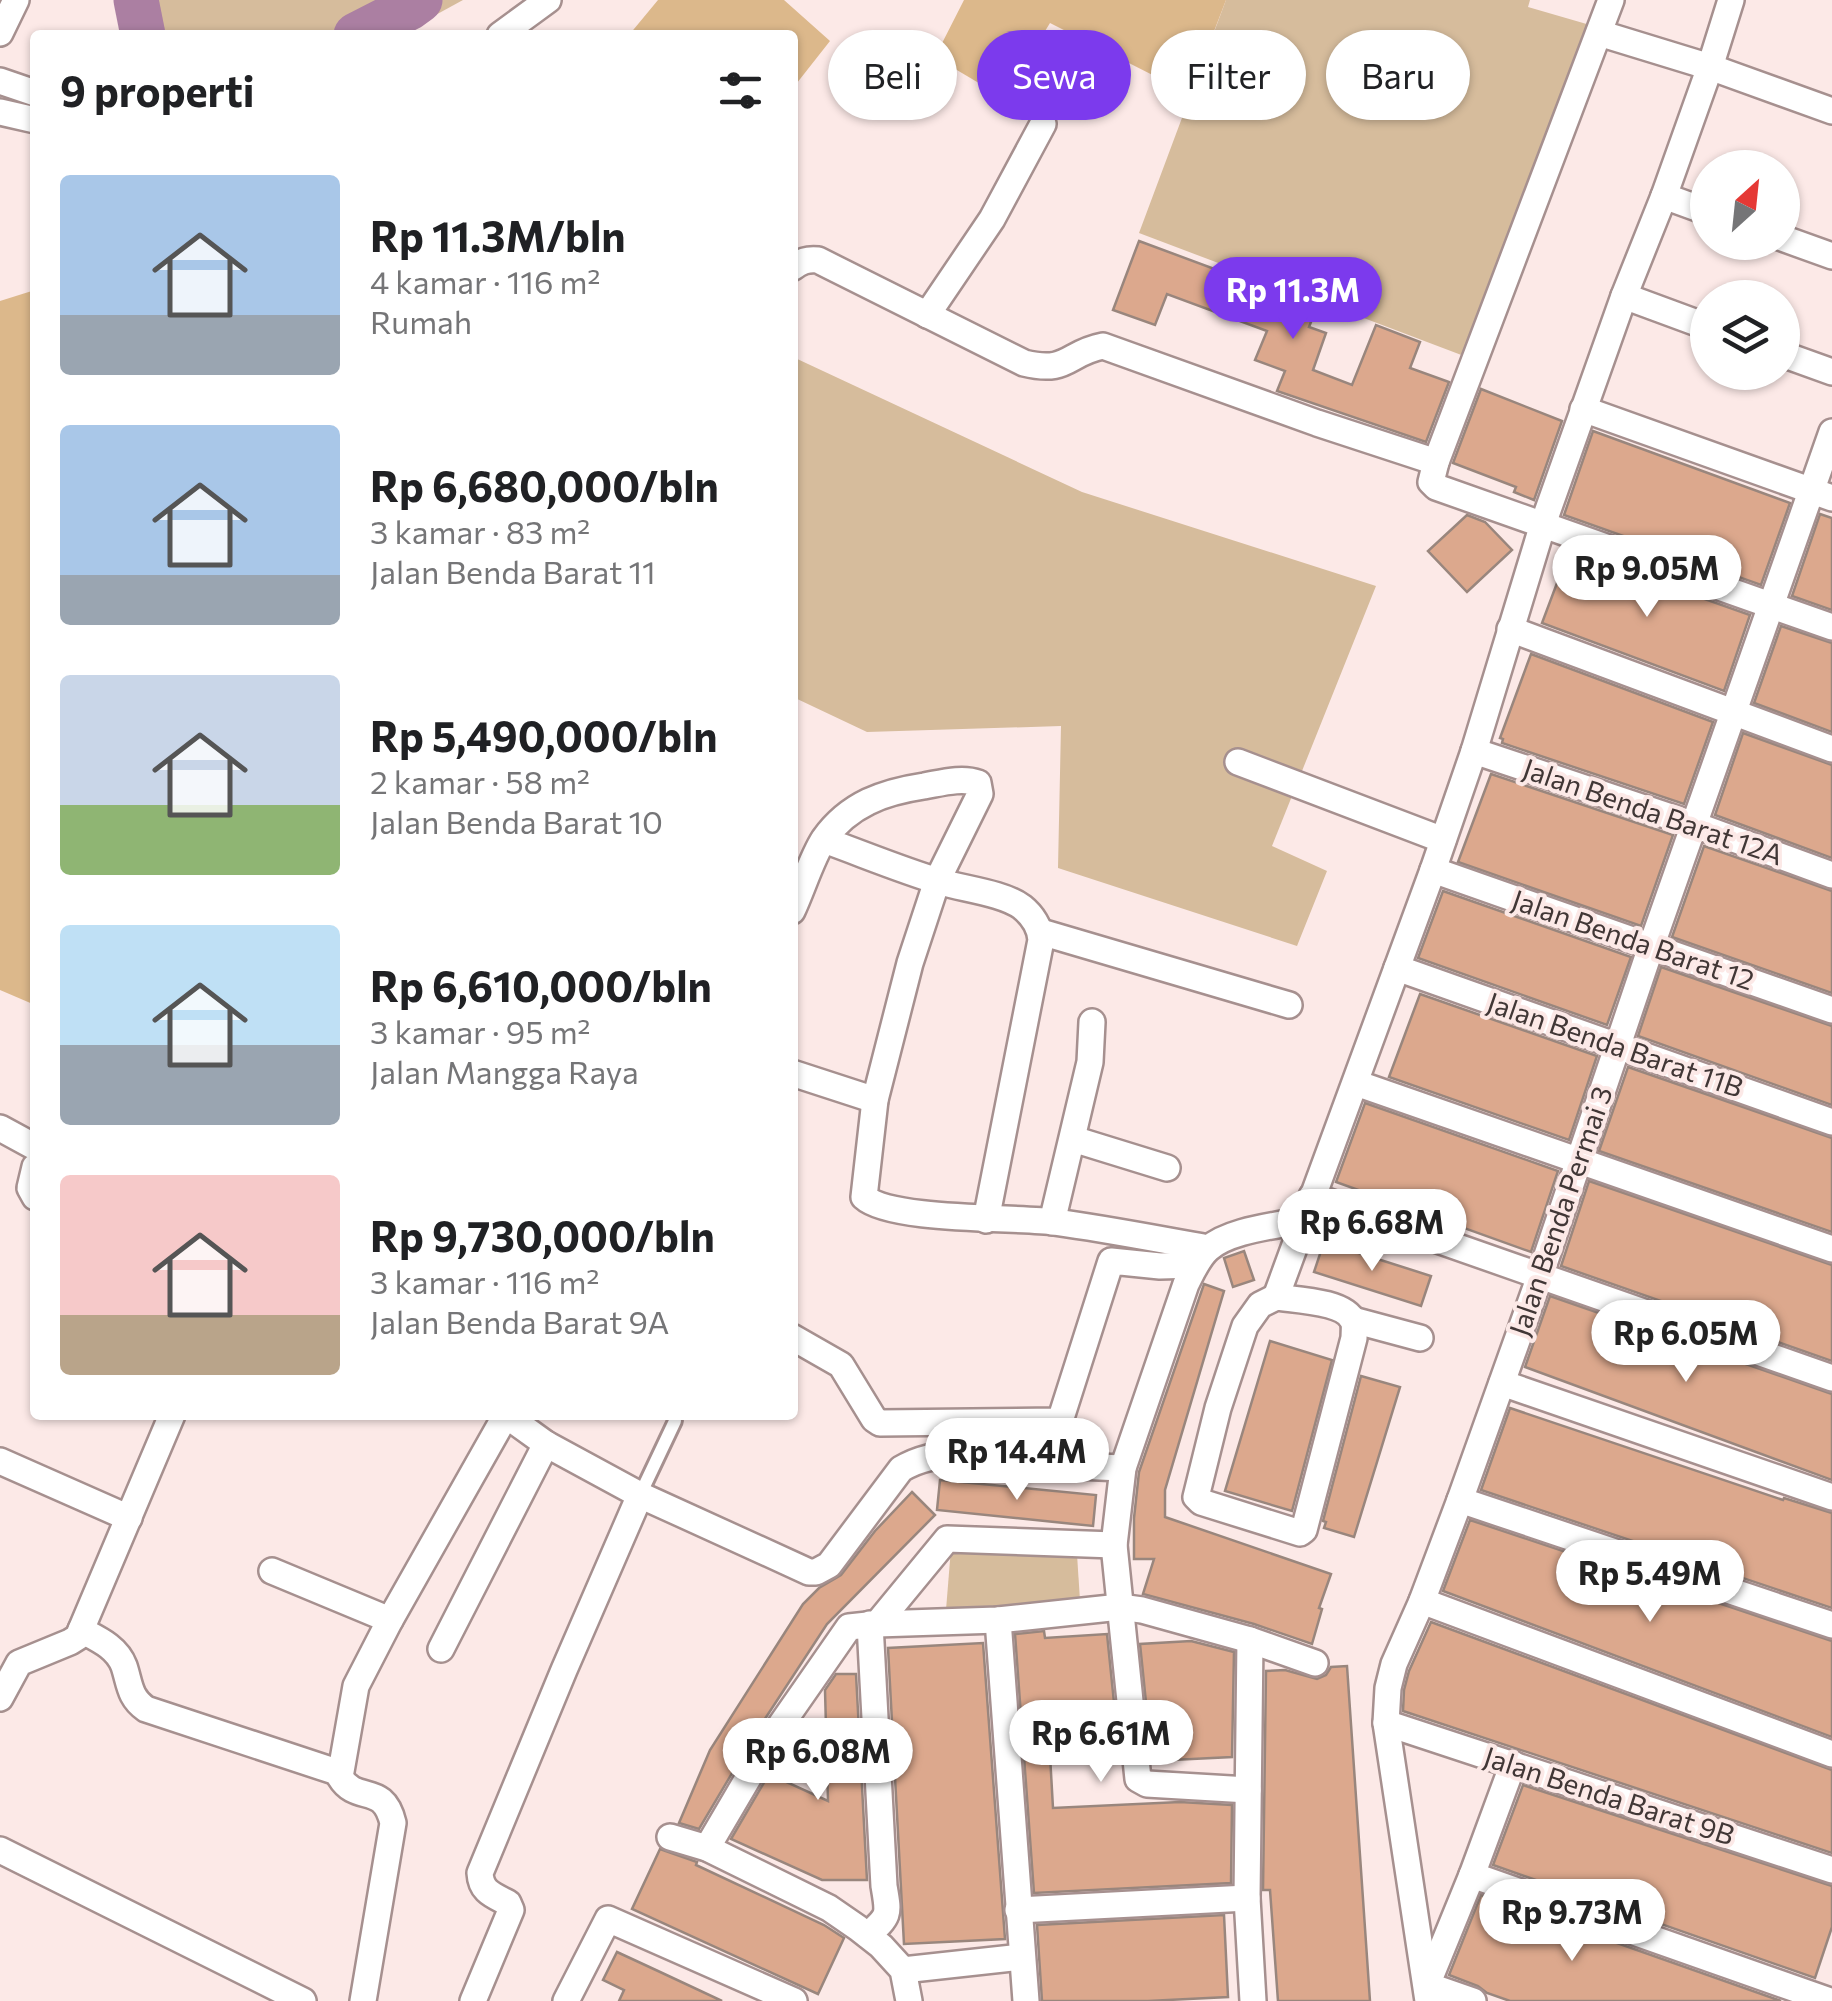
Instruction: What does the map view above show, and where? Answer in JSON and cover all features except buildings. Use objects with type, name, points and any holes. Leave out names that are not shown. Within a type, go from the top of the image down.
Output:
[{"type":"street","points":[[0,32],[16,0]]},
{"type":"street","points":[[507,30],[548,0]]},
{"type":"street","points":[[1611,0],[1430,482],[1832,627]]},
{"type":"street","points":[[1276,1298],[1433,870],[1474,750],[1542,524],[1664,196],[1731,0]]},
{"type":"street","points":[[1598,33],[1832,110]]},
{"type":"street","points":[[0,81],[30,91]]},
{"type":"street","points":[[0,112],[30,119]]},
{"type":"street","points":[[927,315],[1007,194],[1042,124]]},
{"type":"street","points":[[1664,196],[1690,205]]},
{"type":"street","points":[[1800,244],[1832,256]]},
{"type":"street","points":[[798,263],[818,260],[1024,363],[1044,368],[1057,366],[1103,346],[1436,462]]},
{"type":"street","points":[[1624,296],[1690,320]]},
{"type":"street","points":[[1800,360],[1832,372]]},
{"type":"street","points":[[1583,409],[1822,494]]},
{"type":"street","name":"Jalan Benda Permai 3","points":[[1427,1993],[1386,1723],[1394,1664],[1422,1601],[1502,1383],[1772,606],[1822,494],[1832,432]]},
{"type":"street","points":[[1510,630],[1832,749]]},
{"type":"street","name":"Jalan Benda Barat 12A","points":[[1474,750],[1832,875]]},
{"type":"street","points":[[1238,762],[1443,840]]},
{"type":"street","points":[[798,897],[824,840],[853,811],[873,798],[948,782],[978,783],[980,794],[937,881],[910,963],[875,1100],[864,1192],[867,1201],[911,1212],[1052,1222],[1202,1256]]},
{"type":"street","points":[[824,840],[1015,904],[1029,914],[1041,932],[986,1220]]},
{"type":"street","name":"Jalan Benda Barat 12","points":[[1433,870],[1832,1010]]},
{"type":"street","points":[[1041,932],[1289,1006]]},
{"type":"street","name":"Jalan Benda Barat 11B","points":[[1397,968],[1832,1122]]},
{"type":"street","points":[[1052,1222],[1090,1062],[1092,1022]]},
{"type":"street","points":[[798,1075],[875,1100]]},
{"type":"street","points":[[1356,1083],[1832,1250]]},
{"type":"street","points":[[0,1128],[30,1145]]},
{"type":"street","points":[[1073,1139],[1166,1168]]},
{"type":"street","points":[[798,1340],[841,1364],[880,1423],[1058,1421],[1111,1261],[1160,1266],[1202,1256],[1249,1231],[1307,1208],[1540,1276],[1832,1378]]},
{"type":"street","points":[[1202,1256],[1186,1284],[1123,1468],[1114,1546],[1138,1779],[1148,1784],[1248,1790]]},
{"type":"street","points":[[1353,1320],[1354,1338],[1300,1534],[1196,1497],[1218,1408],[1245,1326],[1260,1305],[1276,1298],[1335,1306],[1353,1320],[1420,1338]]},
{"type":"street","points":[[1502,1383],[1832,1497]]},
{"type":"street","points":[[0,1698],[18,1663],[76,1639],[170,1420]]},
{"type":"street","points":[[363,2001],[393,1822],[389,1808],[380,1799],[349,1788],[340,1773],[356,1686],[503,1420]]},
{"type":"street","points":[[513,1420],[546,1444],[640,1495],[803,1570],[816,1572],[829,1566],[902,1469],[915,1460],[958,1454],[1123,1468]]},
{"type":"street","points":[[440,1649],[546,1444]]},
{"type":"street","points":[[0,1461],[129,1518]]},
{"type":"street","points":[[473,2001],[510,1910],[508,1902],[486,1892],[480,1873],[640,1495]]},
{"type":"street","points":[[1460,1500],[1832,1625]]},
{"type":"street","points":[[868,1935],[885,1920],[888,1910],[873,1624],[946,1539],[1114,1546]]},
{"type":"street","points":[[272,1571],[390,1620]]},
{"type":"street","points":[[1422,1601],[1832,1754]]},
{"type":"street","points":[[706,1848],[770,1740],[844,1631],[852,1626],[998,1620],[1120,1607],[1250,1640],[1315,1663]]},
{"type":"street","points":[[998,1620],[1026,2001]]},
{"type":"street","points":[[81,1630],[107,1644],[117,1655],[132,1695],[146,1708],[340,1773]]},
{"type":"street","points":[[1250,1640],[1247,1898],[1253,2001]]},
{"type":"street","name":"Jalan Benda Barat 9B","points":[[1386,1723],[1832,1870]]},
{"type":"street","points":[[1473,2001],[1427,1993],[1513,1764]]},
{"type":"street","points":[[670,1838],[706,1848],[829,1908],[868,1935],[904,1970],[909,2001]]},
{"type":"street","points":[[0,1850],[303,2001]]},
{"type":"street","points":[[1472,1875],[1830,2001]]},
{"type":"street","points":[[1018,1910],[1247,1898]]},
{"type":"street","points":[[566,2001],[608,1919],[794,2001]]},
{"type":"street","points":[[904,1970],[1022,1956]]},
{"type":"lane","points":[[640,1495],[674,1421]]},
{"type":"shaded area","points":[[129,0],[463,0],[408,30],[142,30]]},
{"type":"shaded area","points":[[658,0],[784,0],[828,39],[798,82],[798,30],[633,30]]},
{"type":"shaded area","points":[[964,0],[1226,0],[1215,30],[1151,30],[1151,74],[1131,64],[1131,30],[1064,30],[1050,23],[1046,30],[977,30],[977,82],[957,70],[957,30],[949,30]]},
{"type":"shaded area","points":[[1226,0],[1530,0],[1528,7],[1590,25],[1464,356],[1139,233],[1181,120],[1306,120],[1306,30],[1215,30]]},
{"type":"shaded area","points":[[30,292],[30,1003],[0,990],[0,301]]},
{"type":"shaded area","points":[[798,359],[1082,492],[1376,586],[1272,846],[1327,871],[1297,946],[1058,868],[1061,726],[867,732],[798,699]]},
{"type":"shaded area","points":[[951,1548],[1077,1554],[1080,1601],[946,1610]]},
{"type":"waterway","points":[[136,0],[142,30]]},
{"type":"waterway","points":[[366,30],[420,0]]}]
